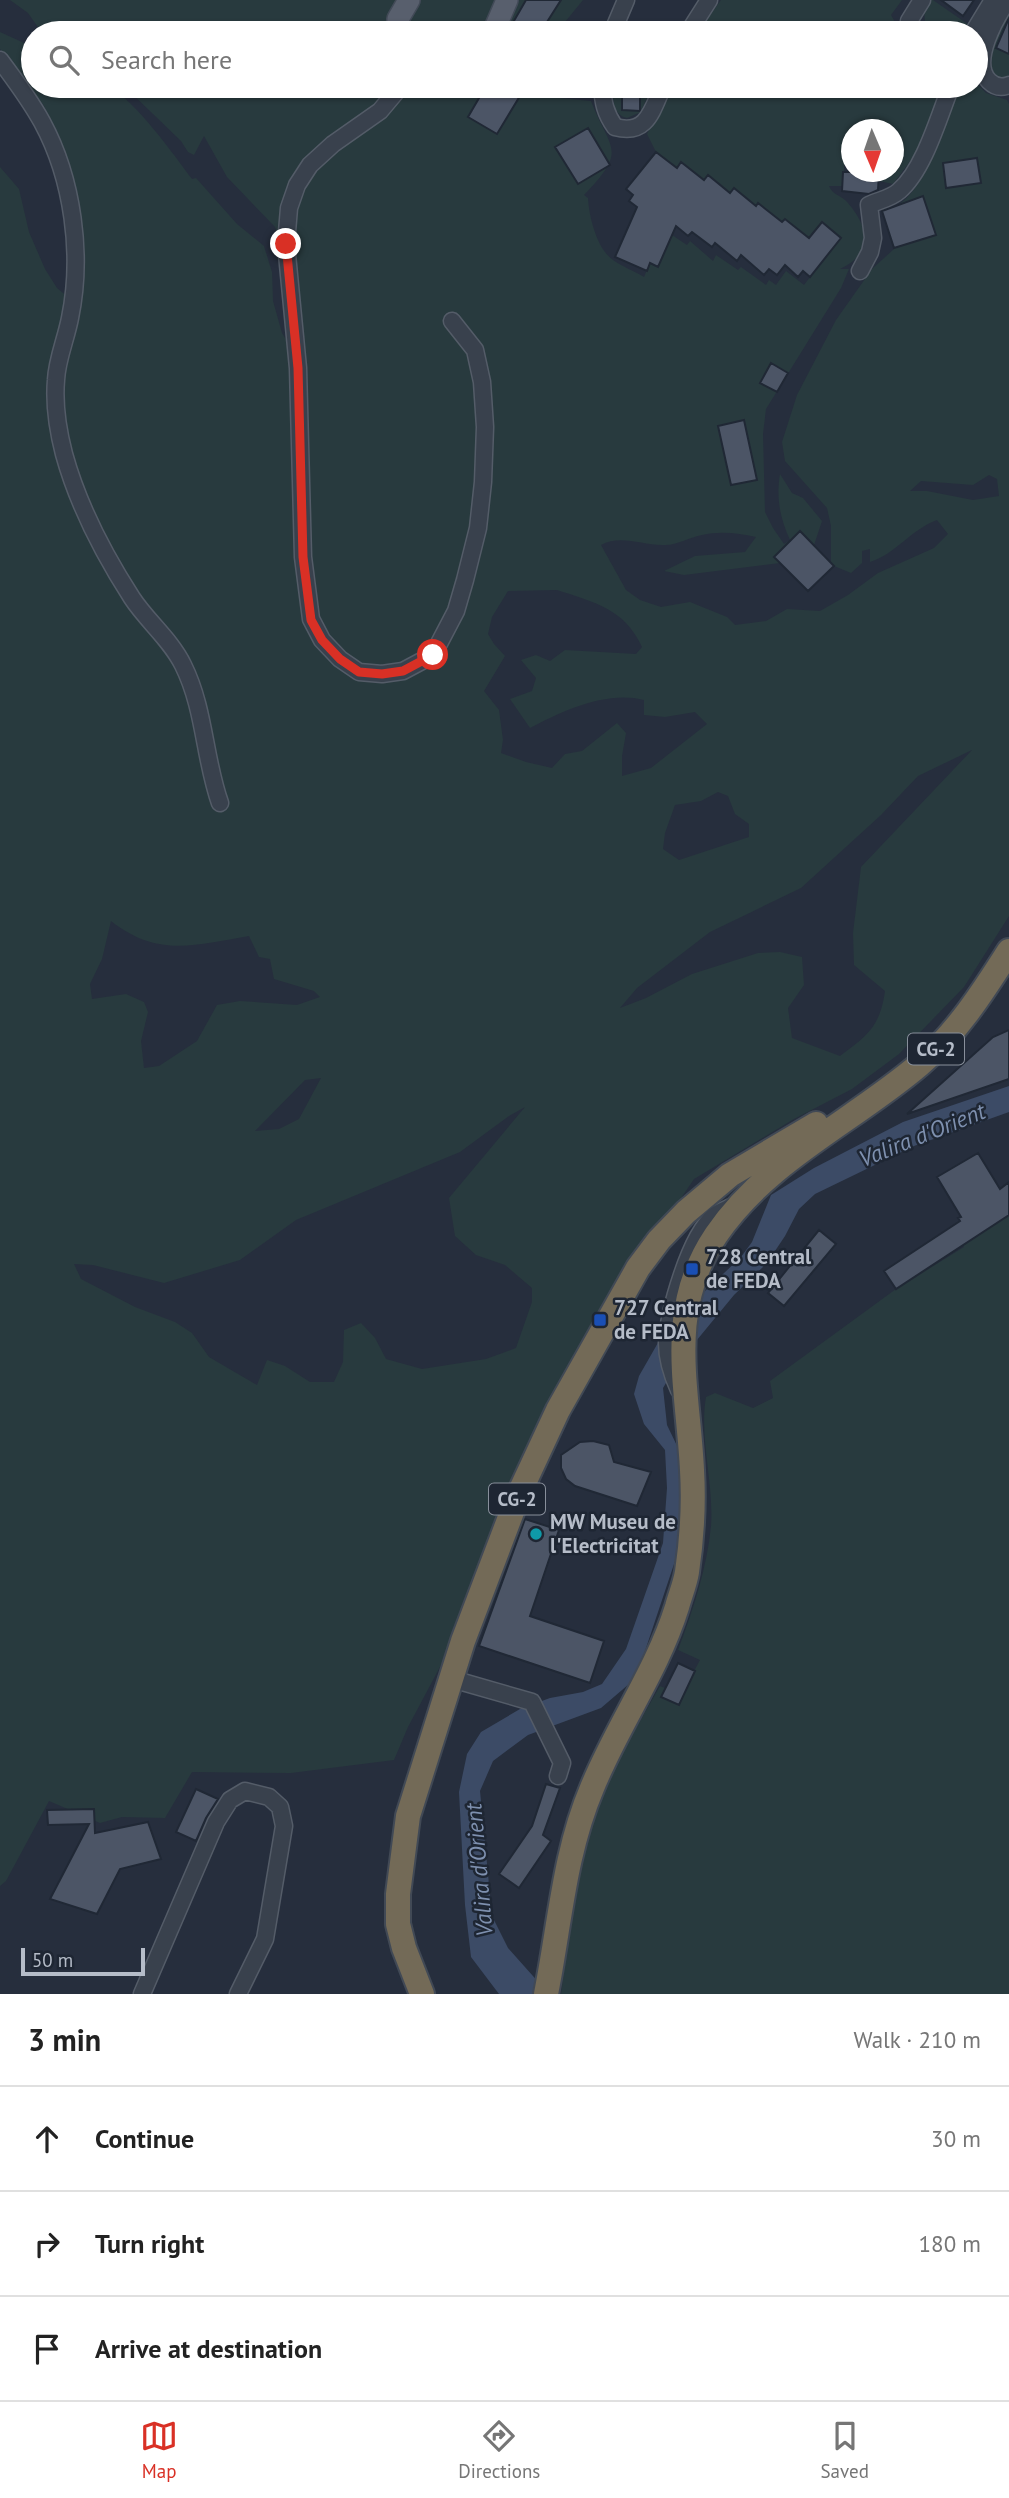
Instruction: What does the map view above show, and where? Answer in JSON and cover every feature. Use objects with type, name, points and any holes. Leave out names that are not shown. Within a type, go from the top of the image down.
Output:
[{"type":"highway","name":"CG-2","points":[[547,1990],[568,1864],[579,1822],[623,1720],[667,1639],[686,1576],[693,1513],[692,1468],[682,1364],[682,1298],[716,1236],[744,1200],[784,1163],[854,1116],[922,1063],[943,1043],[978,999],[1009,951]]},
{"type":"highway","name":"CG-2","points":[[422,1994],[404,1948],[398,1924],[398,1894],[408,1816],[463,1641],[523,1483],[558,1410],[645,1259],[686,1212],[730,1175],[832,1115],[886,1090]]},
{"type":"highway","points":[[408,1816],[412,1919],[437,1994]]},
{"type":"main road","points":[[398,21],[409,0]]},
{"type":"main road","points":[[498,21],[507,0]]},
{"type":"street","points":[[617,21],[626,0]]},
{"type":"street","points":[[696,21],[709,0]]},
{"type":"street","points":[[908,21],[922,0]]},
{"type":"street","points":[[980,21],[993,0]]},
{"type":"street","points":[[988,34],[1007,0]]},
{"type":"street","points":[[0,60],[21,88]]},
{"type":"street","points":[[988,80],[994,86],[1009,85]]},
{"type":"street","points":[[28,98],[44,125],[66,187],[76,253],[75,288],[55,380],[64,453],[92,530],[132,599],[182,663],[199,705],[210,775],[220,803]]},
{"type":"street","points":[[391,98],[380,111],[333,144],[310,165],[297,186],[289,208],[286,244],[297,354],[303,557],[311,620],[322,640],[340,659],[359,672],[382,674],[403,671],[433,655],[456,611],[465,580],[478,528],[485,428],[482,382],[475,350],[452,321]]},
{"type":"street","points":[[603,98],[607,115],[615,127],[627,130],[637,129],[646,120],[657,98]]},
{"type":"street","points":[[860,271],[870,252],[873,239],[869,205],[890,198],[910,179],[946,98]]},
{"type":"street","points":[[452,1678],[533,1702],[560,1770]]},
{"type":"street","points":[[142,1994],[216,1822],[230,1800],[245,1791],[269,1797],[275,1802],[280,1807],[284,1826],[265,1939],[238,1994]]},
{"type":"shaded area","points":[[10,0],[396,0],[388,21],[34,21],[28,13]]},
{"type":"shaded area","points":[[420,0],[496,0],[488,21],[411,21]]},
{"type":"shaded area","points":[[519,0],[583,0],[566,21],[511,21]]},
{"type":"shaded area","points":[[721,0],[902,0],[891,15],[894,21],[706,21]]},
{"type":"shaded area","points":[[928,0],[933,0],[963,21],[925,21],[924,7]]},
{"type":"shaded area","points":[[1009,13],[1009,76],[998,78],[993,71],[992,55],[997,36]]},
{"type":"shaded area","points":[[0,32],[21,42],[21,76],[0,49]]},
{"type":"shaded area","points":[[988,94],[1007,100],[1009,916],[964,987],[899,1054],[852,1089],[794,1119],[694,1179],[616,1294],[458,1633],[408,1727],[394,1760],[291,1773],[192,1772],[165,1818],[122,1817],[100,1823],[49,1801],[6,1881],[0,1886],[0,167],[19,189],[29,232],[45,269],[57,288],[74,302],[83,290],[84,248],[77,194],[61,143],[38,98],[124,98],[130,103],[154,129],[192,179],[196,178],[237,224],[264,246],[272,272],[273,301],[282,333],[290,346],[290,270],[275,227],[227,177],[204,136],[194,155],[188,152],[181,141],[136,98],[560,98],[591,101],[612,150],[606,168],[584,195],[588,198],[598,241],[607,255],[644,277],[650,263],[657,266],[672,235],[687,245],[690,241],[713,261],[716,255],[738,270],[741,267],[766,285],[769,280],[776,285],[786,271],[804,285],[841,237],[822,222],[809,238],[785,219],[782,222],[759,203],[756,206],[734,188],[730,193],[708,175],[704,180],[682,163],[677,168],[656,152],[647,134],[665,98],[939,98],[914,156],[904,169],[904,119],[841,119],[843,186],[829,186],[855,212],[864,231],[863,248],[851,263],[840,269],[849,269],[841,288],[766,409],[763,434],[765,512],[784,544],[790,540],[780,508],[780,474],[792,493],[803,498],[822,521],[814,545],[831,563],[831,526],[827,508],[785,461],[782,442],[797,395],[836,320],[872,269],[894,249],[882,210],[902,202],[920,180],[929,165],[955,98],[988,98]],"holes":[[[989,475],[997,479],[999,496],[973,500],[927,491],[910,491],[921,481],[973,485]],[[937,520],[948,534],[934,548],[878,573],[820,611],[787,609],[766,621],[735,625],[727,617],[690,602],[661,607],[640,600],[626,590],[601,545],[616,540],[670,545],[716,533],[756,537],[745,552],[695,556],[664,571],[684,575],[780,563],[808,591],[834,566],[851,573],[862,563],[862,551],[870,549],[870,562]],[[557,590],[596,603],[617,615],[635,634],[642,647],[636,654],[565,650],[550,661],[536,655],[521,660],[536,678],[532,691],[510,699],[530,728],[570,709],[615,698],[644,700],[644,715],[665,717],[695,712],[707,724],[651,768],[622,776],[626,733],[617,723],[582,751],[565,754],[552,768],[501,753],[503,740],[499,710],[484,691],[505,656],[488,634],[492,617],[508,591]],[[972,750],[861,867],[853,933],[854,965],[885,991],[880,1014],[871,1030],[840,1056],[792,1038],[788,1008],[804,985],[802,957],[780,952],[758,953],[692,974],[620,1008],[637,988],[710,932],[801,888],[881,815],[918,776]],[[718,792],[728,796],[735,814],[749,824],[749,837],[679,860],[663,849],[665,833],[675,805],[701,801]],[[111,921],[128,933],[145,940],[177,946],[249,936],[259,957],[270,959],[274,979],[314,991],[320,997],[297,1005],[240,1001],[217,1005],[197,1041],[159,1066],[144,1068],[141,1041],[148,1012],[144,1002],[126,994],[92,999],[90,984],[102,959]],[[321,1078],[299,1119],[279,1129],[255,1131],[305,1080]],[[525,1107],[449,1198],[455,1236],[476,1255],[505,1265],[532,1288],[532,1302],[516,1348],[486,1359],[422,1369],[386,1359],[375,1338],[361,1323],[344,1330],[343,1362],[334,1382],[310,1382],[285,1366],[267,1360],[257,1385],[209,1357],[192,1333],[175,1322],[135,1307],[81,1279],[74,1264],[93,1265],[164,1283],[240,1260],[296,1220],[460,1152]]]},
{"type":"shaded area","points":[[613,98],[647,98],[641,112],[627,118],[618,113]]},
{"type":"shaded area","points":[[1009,1215],[1009,1994],[561,1994],[582,1863],[607,1786],[623,1751],[660,1686],[681,1695],[700,1660],[678,1650],[699,1589],[711,1526],[704,1429],[706,1397],[715,1393],[753,1408],[773,1398],[770,1381],[896,1289],[964,1247],[963,1245]]},
{"type":"water","name":"Valira d'Orient","points":[[1009,1086],[1009,1112],[914,1146],[815,1194],[799,1209],[767,1263],[734,1295],[678,1363],[663,1388],[667,1425],[680,1452],[683,1499],[675,1561],[636,1678],[601,1708],[528,1735],[493,1761],[480,1791],[492,1916],[508,1948],[549,1994],[499,1994],[471,1957],[465,1905],[459,1792],[467,1754],[481,1732],[520,1709],[550,1698],[583,1692],[602,1684],[626,1649],[663,1543],[667,1488],[665,1450],[644,1424],[634,1394],[639,1376],[667,1327],[741,1257],[752,1242],[771,1195],[814,1168],[903,1122]]},
{"type":"building","points":[[526,0],[561,0],[548,21],[514,21]]},
{"type":"building","points":[[941,0],[974,0],[963,16]]},
{"type":"building","points":[[1009,18],[1009,54],[996,48]]},
{"type":"building","points":[[479,98],[519,98],[497,134],[468,117]]},
{"type":"building","points":[[622,98],[640,98],[640,111],[622,110]]},
{"type":"building","points":[[588,128],[610,165],[578,184],[555,147]]},
{"type":"building","points":[[656,152],[677,168],[681,162],[704,180],[708,175],[730,193],[734,188],[756,206],[758,203],[782,222],[785,219],[809,238],[822,222],[841,238],[810,277],[803,271],[798,277],[785,265],[777,275],[769,269],[764,275],[741,255],[737,261],[715,243],[712,247],[692,232],[688,236],[676,226],[658,267],[650,263],[647,271],[615,257],[637,207],[629,201],[633,195],[626,189]]},
{"type":"building","points":[[977,158],[981,183],[946,188],[943,163]]},
{"type":"building","points":[[842,182],[878,182],[878,190],[869,194],[842,191]]},
{"type":"building","points":[[923,196],[936,235],[894,248],[882,211]]},
{"type":"building","points":[[771,363],[788,373],[777,392],[760,383]]},
{"type":"building","points":[[744,420],[757,480],[731,485],[718,426]]},
{"type":"building","points":[[800,531],[834,566],[808,591],[774,557]]},
{"type":"building","points":[[1009,1030],[1009,1079],[907,1114],[993,1037]]},
{"type":"building","points":[[978,1153],[1000,1189],[1009,1182],[1009,1215],[896,1289],[884,1271],[960,1221],[958,1218],[961,1217],[937,1177]]},
{"type":"building","points":[[819,1230],[836,1244],[784,1306],[768,1293]]},
{"type":"building","points":[[593,1441],[609,1445],[614,1462],[651,1472],[637,1506],[575,1486],[566,1479],[561,1468],[561,1455],[580,1442]]},
{"type":"building","points":[[525,1519],[559,1530],[530,1616],[604,1641],[590,1683],[479,1646]]},
{"type":"building","points":[[678,1663],[695,1671],[679,1705],[661,1697]]},
{"type":"building","points":[[546,1784],[560,1788],[543,1835],[551,1841],[519,1888],[499,1874],[532,1826]]},
{"type":"building","points":[[196,1789],[218,1799],[196,1841],[176,1832]]},
{"type":"building","points":[[94,1809],[95,1833],[148,1822],[161,1859],[120,1869],[97,1914],[50,1899],[89,1824],[48,1825],[47,1810]]},
{"type":"place","name":"728 Central de FEDA","points":[[692,1269]]},
{"type":"place","name":"727 Central de FEDA","points":[[600,1320]]},
{"type":"place","name":"MW Museu de l'Electricitat","points":[[536,1534]]},
{"type":"route","points":[[286,244],[298,368],[303,557],[311,620],[322,640],[340,659],[359,672],[382,674],[403,671],[433,655]]}]
